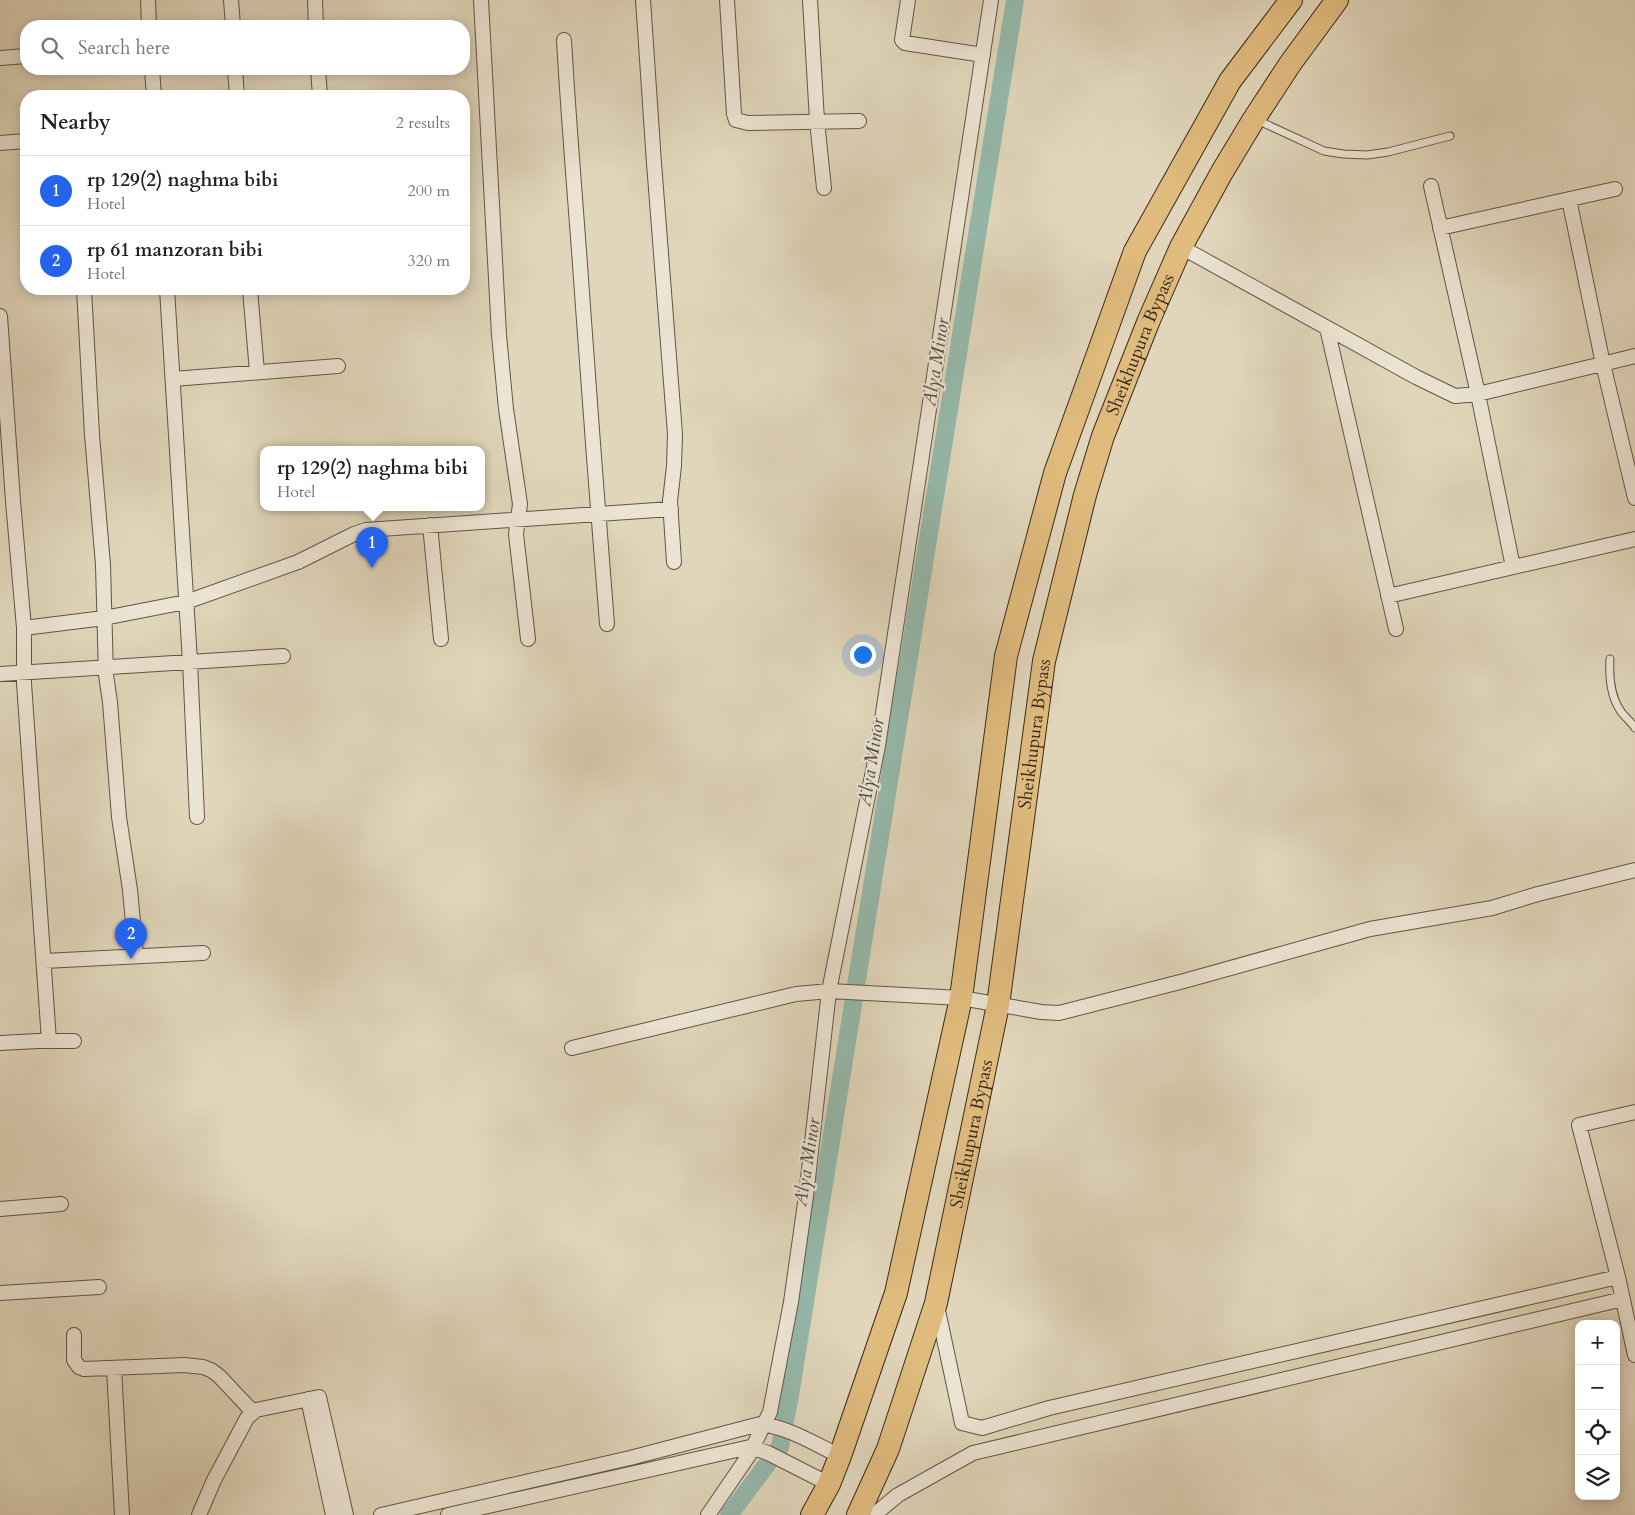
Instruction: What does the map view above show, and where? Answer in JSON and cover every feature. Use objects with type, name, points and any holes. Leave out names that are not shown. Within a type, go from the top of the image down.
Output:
[{"type":"highway","name":"Sheikhupura Bypass","points":[[812,1515],[829,1484],[840,1456],[896,1293],[961,998],[1006,656],[1055,473],[1136,251],[1230,81],[1290,0]]},
{"type":"highway","name":"Sheikhupura Bypass","points":[[858,1515],[888,1449],[936,1303],[998,1005],[1044,661],[1085,495],[1103,436],[1149,320],[1181,247],[1222,172],[1254,119],[1290,64],[1337,0]]},
{"type":"street","points":[[148,0],[149,20]]},
{"type":"street","points":[[231,0],[232,20]]},
{"type":"street","points":[[315,0],[316,20]]},
{"type":"street","points":[[481,0],[499,335],[506,409],[519,493],[520,504],[516,534],[528,639]]},
{"type":"street","points":[[644,0],[654,163],[675,434],[670,501],[674,562]]},
{"type":"street","points":[[727,0],[734,114],[736,120],[748,122],[859,121]]},
{"type":"street","points":[[810,0],[817,121],[824,188]]},
{"type":"street","points":[[908,0],[902,34],[903,41],[983,55]]},
{"type":"street","points":[[777,1428],[770,1412],[791,1302],[806,1196],[829,991],[878,746],[991,0]]},
{"type":"street","points":[[564,40],[569,140],[607,624]]},
{"type":"street","points":[[0,58],[20,56]]},
{"type":"street","points":[[152,75],[154,90]]},
{"type":"street","points":[[235,75],[237,90]]},
{"type":"street","points":[[318,75],[320,90]]},
{"type":"street","points":[[0,143],[20,141]]},
{"type":"street","points":[[1431,186],[1478,394],[1513,567]]},
{"type":"street","points":[[1440,228],[1615,189]]},
{"type":"street","points":[[1569,199],[1603,364],[1635,498]]},
{"type":"street","points":[[1181,247],[1416,377],[1455,396],[1478,394],[1635,356]]},
{"type":"street","points":[[84,295],[91,426],[103,564],[106,668],[118,817],[130,890],[136,955]]},
{"type":"street","points":[[167,295],[198,817]]},
{"type":"street","points":[[251,295],[257,372]]},
{"type":"street","points":[[0,316],[12,501],[24,628],[24,673],[49,1041]]},
{"type":"street","points":[[1327,328],[1396,629]]},
{"type":"street","points":[[173,379],[338,366]]},
{"type":"street","points":[[24,628],[104,618],[186,602],[298,562],[366,530],[430,524],[671,509]]},
{"type":"street","points":[[430,524],[440,639]]},
{"type":"street","points":[[1388,596],[1635,538]]},
{"type":"street","points":[[0,674],[283,656]]},
{"type":"street","points":[[572,1048],[796,994],[829,991],[961,998],[1041,1012],[1058,1013],[1184,981],[1370,929],[1492,908],[1538,894],[1635,870]]},
{"type":"street","points":[[44,961],[203,953]]},
{"type":"street","points":[[0,1043],[74,1041]]},
{"type":"street","points":[[1635,1112],[1579,1125],[1618,1277],[1635,1355]]},
{"type":"street","points":[[0,1208],[61,1204]]},
{"type":"street","points":[[936,1303],[962,1423],[982,1428],[1049,1408],[1618,1277]]},
{"type":"street","points":[[0,1293],[99,1287]]},
{"type":"street","points":[[874,1515],[898,1495],[973,1453],[1623,1299]]},
{"type":"street","points":[[74,1335],[74,1360],[79,1367],[84,1369],[184,1365],[203,1367],[219,1376],[253,1412]]},
{"type":"street","points":[[114,1368],[122,1515]]},
{"type":"street","points":[[199,1515],[214,1480],[247,1418],[253,1412],[319,1397],[346,1515]]},
{"type":"street","points":[[308,1399],[333,1515]]},
{"type":"street","points":[[381,1515],[630,1458],[755,1425],[777,1428],[840,1456]]},
{"type":"street","points":[[708,1515],[754,1448],[777,1428]]},
{"type":"street","points":[[448,1515],[727,1452],[754,1448],[772,1454],[829,1484]]},
{"type":"lane","points":[[1254,119],[1324,151],[1343,154],[1368,155],[1388,152],[1450,136]]},
{"type":"lane","points":[[1610,658],[1609,675],[1618,708],[1635,728]]},
{"type":"waterway","name":"Alya Minor","points":[[729,1515],[780,1447],[790,1395],[1015,0]]},
{"type":"place","name":"rp 129(2) naghma bibi","points":[[372,568]]},
{"type":"place","name":"rp 61 manzoran bibi","points":[[131,959]]}]
